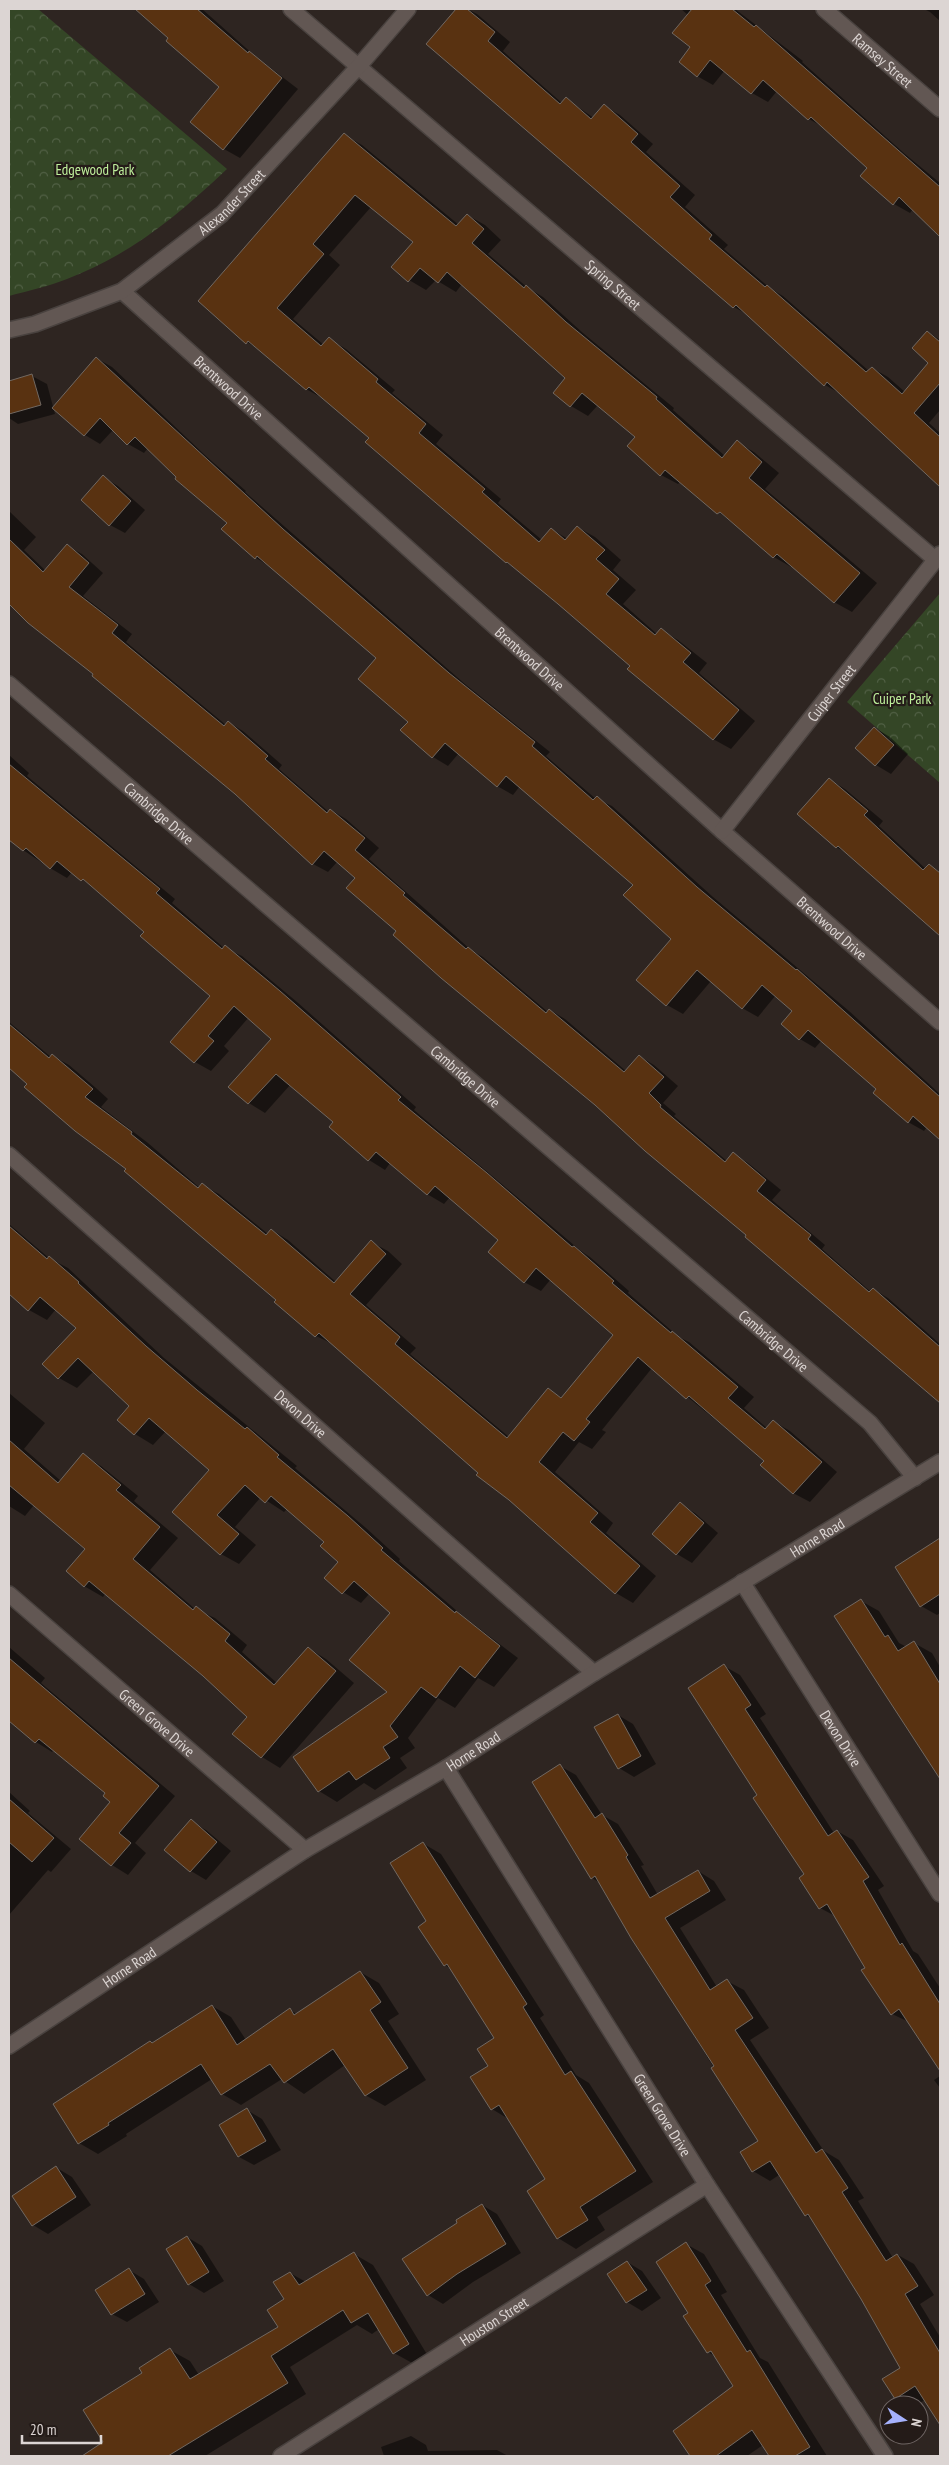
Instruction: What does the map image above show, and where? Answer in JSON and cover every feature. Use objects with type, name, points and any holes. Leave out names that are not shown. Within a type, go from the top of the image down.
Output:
[{"type":"street","name":"Spring Street","points":[[291,9],[938,557]]},
{"type":"street","name":"Alexander Street","points":[[9,330],[35,324],[122,291],[222,214],[359,66],[408,9]]},
{"type":"street","name":"Ramsey Street","points":[[824,9],[940,110]]},
{"type":"street","name":"Brentwood Drive","points":[[122,291],[722,831],[940,1022]]},
{"type":"street","name":"Cuiper Street","points":[[722,831],[938,557]]},
{"type":"street","name":"Cambridge Drive","points":[[9,684],[870,1423],[915,1478]]},
{"type":"street","name":"Devon Drive","points":[[9,1155],[594,1673]]},
{"type":"street","name":"Horne Road","points":[[9,2046],[305,1850],[446,1768],[594,1673],[940,1462]]},
{"type":"street","name":"Devon Drive","points":[[742,1582],[940,1894]]},
{"type":"street","name":"Green Grove Drive","points":[[9,1594],[305,1850]]},
{"type":"street","name":"Green Grove Drive","points":[[446,1768],[707,2185],[885,2456]]},
{"type":"street","name":"Houston Street","points":[[280,2456],[707,2185]]},
{"type":"green space","name":"Edgewood Park","points":[[9,9],[38,9],[227,169],[172,218],[133,246],[67,279],[9,296]]},
{"type":"green space","name":"Cuiper Park","points":[[940,593],[940,783],[847,702]]},
{"type":"building","points":[[135,9],[197,9],[248,53],[249,51],[282,78],[223,150],[190,122],[219,87],[166,41],[168,38]]},
{"type":"building","points":[[456,9],[467,9],[495,32],[488,41],[560,104],[566,97],[591,119],[604,104],[638,134],[631,142],[680,186],[670,197],[712,235],[709,239],[765,287],[767,285],[866,372],[872,367],[902,394],[928,363],[912,348],[927,331],[940,342],[940,383],[914,413],[940,437],[940,487],[827,382],[824,386],[736,305],[733,308],[426,44]]},
{"type":"building","points":[[692,9],[732,9],[754,27],[756,25],[940,187],[940,237],[899,197],[893,205],[860,176],[867,168],[811,117],[808,120],[763,80],[751,94],[710,60],[697,77],[679,62],[690,47],[672,33]]},
{"type":"building","points":[[344,133],[456,226],[467,214],[484,229],[472,243],[524,288],[526,285],[566,322],[657,397],[656,399],[722,458],[737,440],[762,462],[749,478],[860,573],[834,603],[777,554],[773,558],[720,512],[717,514],[665,470],[660,476],[627,446],[635,437],[582,393],[570,407],[553,393],[565,378],[447,272],[438,283],[420,268],[408,282],[391,267],[413,242],[355,195],[313,244],[324,254],[277,308],[321,346],[329,337],[378,379],[376,382],[426,424],[419,433],[485,489],[482,492],[539,542],[551,528],[565,540],[577,526],[605,550],[596,559],[619,579],[606,594],[655,635],[661,628],[691,653],[683,662],[739,710],[713,740],[627,669],[630,666],[558,604],[506,563],[365,442],[369,438],[309,387],[306,390],[248,341],[246,344],[198,301]]},
{"type":"building","points":[[96,357],[283,529],[449,673],[535,742],[532,746],[593,800],[597,796],[697,887],[797,969],[940,1097],[940,1140],[913,1116],[908,1123],[873,1093],[876,1089],[808,1030],[799,1040],[781,1024],[792,1011],[762,985],[742,1009],[697,970],[666,1006],[636,980],[671,939],[623,895],[633,885],[506,776],[497,787],[445,743],[432,758],[400,730],[408,722],[358,679],[376,658],[257,556],[255,559],[221,529],[227,523],[175,479],[176,477],[135,437],[127,445],[100,418],[84,436],[52,408]]},
{"type":"building","points":[[32,374],[41,405],[9,414],[9,381]]},
{"type":"building","points":[[103,475],[131,501],[109,526],[81,500]]},
{"type":"building","points":[[9,539],[43,572],[67,544],[89,563],[69,587],[118,625],[112,633],[224,726],[228,721],[268,756],[265,759],[327,813],[330,809],[365,838],[355,850],[405,893],[403,895],[466,949],[468,947],[546,1013],[549,1009],[624,1072],[639,1055],[664,1077],[649,1093],[661,1105],[660,1107],[725,1162],[733,1152],[766,1180],[757,1191],[811,1235],[808,1239],[869,1292],[873,1288],[940,1347],[940,1403],[745,1237],[746,1235],[645,1151],[595,1105],[441,978],[393,935],[396,931],[346,888],[355,878],[324,851],[312,865],[235,794],[92,676],[93,674],[28,623],[9,604]]},
{"type":"building","points":[[874,727],[894,745],[875,766],[855,748]]},
{"type":"building","points":[[9,764],[160,889],[156,893],[222,949],[225,945],[280,991],[401,1097],[398,1100],[487,1173],[572,1247],[574,1246],[614,1281],[612,1283],[738,1387],[728,1398],[765,1429],[773,1420],[822,1462],[793,1494],[760,1465],[764,1461],[689,1396],[686,1399],[638,1357],[586,1419],[590,1422],[574,1441],[563,1432],[539,1462],[598,1513],[590,1522],[640,1566],[615,1594],[509,1500],[476,1475],[478,1473],[319,1333],[315,1337],[274,1302],[276,1300],[124,1171],[126,1169],[75,1131],[24,1087],[27,1084],[9,1068],[9,1024],[49,1058],[52,1054],[93,1089],[85,1097],[132,1132],[131,1134],[198,1188],[202,1183],[266,1235],[271,1229],[334,1283],[371,1240],[386,1254],[350,1294],[400,1337],[395,1344],[507,1438],[548,1388],[561,1398],[613,1335],[536,1268],[524,1283],[488,1252],[498,1240],[435,1186],[427,1195],[376,1152],[368,1161],[329,1127],[333,1122],[276,1074],[248,1104],[228,1087],[271,1039],[234,1006],[208,1036],[214,1041],[194,1063],[170,1042],[210,996],[140,936],[144,932],[83,879],[81,881],[57,861],[50,869],[26,848],[23,851],[9,840]]},
{"type":"building","points":[[829,778],[868,811],[864,815],[923,870],[929,864],[940,873],[940,936],[838,846],[836,848],[797,814]]},
{"type":"building","points":[[9,1226],[47,1259],[49,1256],[79,1282],[146,1346],[197,1390],[245,1429],[247,1427],[279,1455],[277,1457],[383,1548],[381,1550],[455,1613],[456,1611],[500,1646],[475,1678],[460,1666],[436,1698],[421,1687],[390,1726],[398,1737],[383,1747],[390,1758],[356,1780],[349,1771],[318,1792],[293,1757],[387,1692],[349,1660],[390,1613],[354,1581],[342,1594],[324,1578],[338,1562],[320,1546],[324,1542],[271,1496],[265,1503],[245,1485],[217,1515],[239,1534],[220,1555],[172,1512],[209,1470],[149,1418],[134,1435],[117,1420],[129,1406],[78,1358],[58,1379],[42,1364],[76,1328],[40,1297],[28,1311],[9,1294]]},
{"type":"building","points":[[9,1440],[58,1483],[83,1453],[121,1485],[116,1490],[160,1527],[133,1559],[193,1610],[196,1606],[230,1634],[225,1641],[274,1685],[308,1647],[336,1671],[261,1758],[232,1734],[247,1717],[203,1676],[89,1581],[84,1587],[66,1571],[85,1549],[9,1485]]},
{"type":"building","points":[[680,1502],[704,1523],[676,1555],[652,1534]]},
{"type":"building","points":[[940,1538],[940,1594],[920,1607],[895,1567]]},
{"type":"building","points":[[861,1599],[885,1637],[888,1635],[898,1651],[914,1641],[940,1684],[940,1779],[834,1616]]},
{"type":"building","points":[[9,1658],[159,1786],[119,1833],[131,1843],[111,1866],[79,1839],[110,1802],[103,1796],[105,1793],[39,1739],[35,1743],[9,1721]]},
{"type":"building","points":[[724,1664],[751,1705],[745,1709],[828,1836],[837,1830],[869,1877],[863,1881],[900,1945],[902,1943],[940,2004],[940,2071],[899,2009],[891,2015],[861,1970],[865,1968],[827,1904],[819,1909],[799,1878],[804,1874],[753,1798],[757,1795],[688,1688]]},
{"type":"building","points":[[618,1714],[641,1756],[618,1769],[594,1727]]},
{"type":"building","points":[[560,1764],[595,1818],[602,1813],[628,1855],[626,1857],[650,1898],[698,1870],[710,1891],[665,1918],[710,1990],[727,1979],[753,2018],[735,2030],[816,2153],[822,2149],[848,2188],[842,2192],[886,2261],[897,2254],[918,2286],[905,2294],[940,2353],[940,2425],[929,2408],[929,2395],[921,2395],[915,2386],[901,2395],[892,2395],[882,2379],[900,2368],[861,2299],[808,2214],[805,2216],[770,2161],[752,2172],[740,2152],[758,2141],[711,2068],[714,2066],[631,1938],[595,1876],[591,1879],[532,1782]]},
{"type":"building","points":[[9,1799],[54,1838],[32,1862],[9,1842]]},
{"type":"building","points":[[191,1819],[217,1842],[190,1872],[164,1850]]},
{"type":"building","points":[[423,1842],[527,2004],[523,2007],[565,2075],[571,2071],[636,2171],[580,2207],[588,2220],[557,2239],[527,2191],[545,2179],[499,2105],[491,2110],[470,2077],[488,2066],[477,2049],[494,2038],[447,1964],[444,1966],[418,1927],[426,1921],[390,1863]]},
{"type":"building","points":[[360,1971],[381,2002],[370,2010],[408,2068],[365,2096],[333,2049],[284,2083],[270,2064],[221,2095],[201,2064],[78,2144],[53,2104],[150,2041],[152,2043],[212,2005],[237,2045],[290,2008],[294,2015]]},
{"type":"building","points":[[247,2108],[266,2141],[238,2157],[219,2125]]},
{"type":"building","points":[[56,2166],[76,2197],[32,2226],[12,2196]]},
{"type":"building","points":[[482,2204],[506,2244],[457,2274],[427,2296],[402,2259],[457,2223],[456,2220]]},
{"type":"building","points":[[187,2236],[209,2272],[188,2285],[166,2249]]},
{"type":"building","points":[[686,2242],[711,2281],[705,2285],[747,2352],[750,2350],[810,2447],[795,2456],[769,2456],[752,2430],[716,2456],[690,2456],[673,2431],[733,2386],[711,2351],[707,2353],[683,2316],[688,2313],[656,2262]]},
{"type":"building","points":[[354,2252],[409,2344],[393,2354],[368,2313],[351,2323],[343,2310],[271,2356],[288,2383],[168,2456],[82,2456],[103,2442],[83,2410],[142,2373],[139,2368],[170,2348],[190,2379],[278,2327],[267,2310],[284,2299],[273,2282],[290,2272],[299,2285]]},
{"type":"building","points":[[627,2261],[647,2290],[626,2303],[607,2274]]},
{"type":"building","points":[[129,2268],[145,2294],[111,2315],[95,2290]]}]
